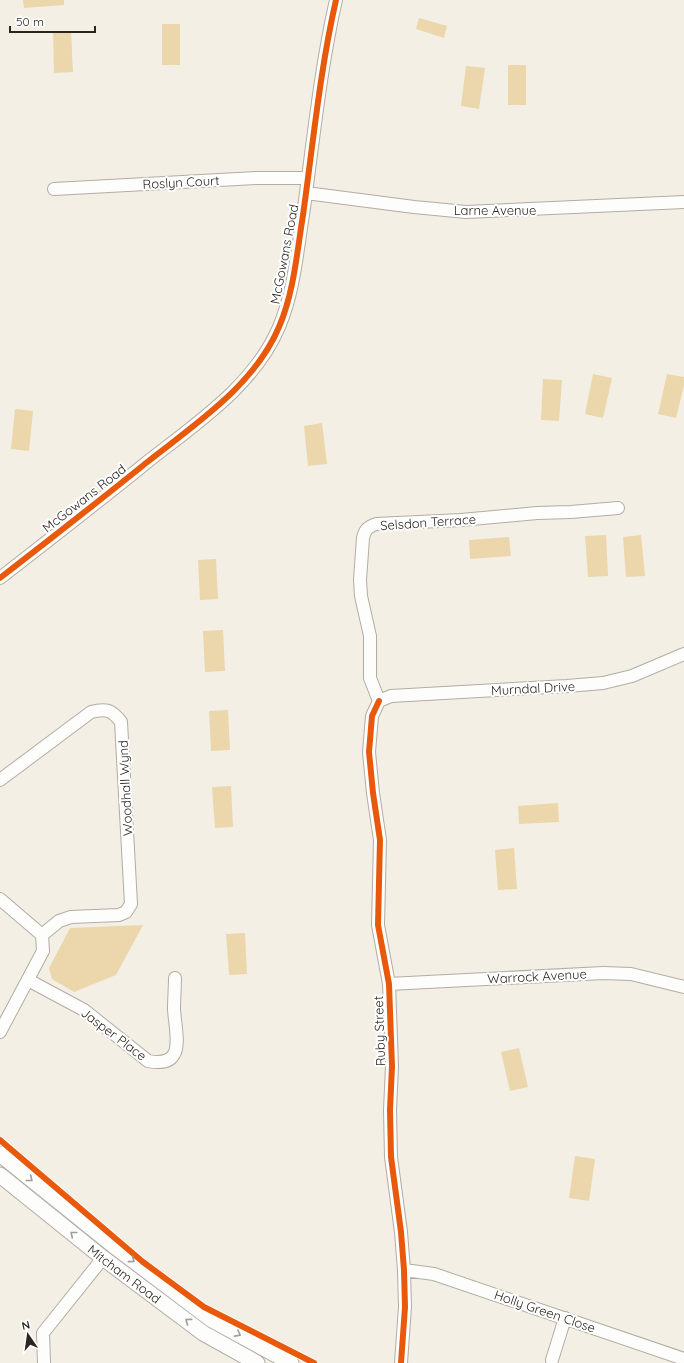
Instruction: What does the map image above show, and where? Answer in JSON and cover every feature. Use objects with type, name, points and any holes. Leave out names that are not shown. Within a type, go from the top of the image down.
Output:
[{"type":"main road","name":"Mitcham Road","points":[[0,1154],[114,1246],[212,1320],[291,1363]]},
{"type":"main road","name":"Mitcham Road","points":[[0,1175],[103,1258],[203,1333],[257,1363]]},
{"type":"main road","points":[[103,1258],[114,1246]]},
{"type":"main road","points":[[203,1333],[212,1320]]},
{"type":"street","name":"McGowans Road","points":[[0,578],[233,392],[255,368],[279,326],[288,299],[336,0]]},
{"type":"street","name":"Roslyn Court","points":[[54,189],[256,178],[308,178]]},
{"type":"street","name":"Larne Avenue","points":[[306,193],[466,212],[684,202]]},
{"type":"street","name":"Selsdon Terrace","points":[[379,701],[370,678],[370,636],[361,596],[360,580],[363,538],[365,531],[370,526],[376,524],[461,520],[537,512],[618,508]]},
{"type":"street","name":"Murndal Drive","points":[[379,701],[391,696],[603,683],[632,676],[684,654]]},
{"type":"street","name":"Ruby Street","points":[[379,701],[372,716],[369,752],[380,840],[378,925],[389,984],[392,1066],[390,1143],[404,1270],[405,1307],[402,1363]]},
{"type":"street","name":"Woodhall Wynd","points":[[0,780],[92,712],[104,709],[114,712],[121,722],[131,904],[126,912],[119,915],[71,917],[59,920],[42,935]]},
{"type":"street","points":[[0,899],[42,935],[43,951],[0,1032]]},
{"type":"street","name":"Warrock Avenue","points":[[389,984],[603,972],[631,974],[684,987]]},
{"type":"street","name":"Jasper Place","points":[[28,980],[84,1010],[148,1061],[156,1063],[165,1062],[172,1057],[178,1048],[174,1009],[175,978]]},
{"type":"street","points":[[44,1363],[43,1333],[103,1258]]},
{"type":"street","name":"Holly Green Close","points":[[404,1270],[434,1274],[684,1359]]},
{"type":"street","points":[[552,1360],[565,1318]]},
{"type":"shaded area","points":[[23,0],[64,0],[64,5],[24,8]]},
{"type":"shaded area","points":[[419,18],[447,26],[444,38],[416,29]]},
{"type":"shaded area","points":[[162,24],[180,24],[180,65],[162,65]]},
{"type":"shaded area","points":[[71,32],[73,72],[54,73],[53,33]]},
{"type":"shaded area","points":[[508,65],[526,65],[526,105],[508,105]]},
{"type":"shaded area","points":[[466,66],[485,68],[479,109],[461,106]]},
{"type":"shaded area","points":[[593,374],[612,378],[603,418],[585,414]]},
{"type":"shaded area","points":[[667,374],[684,377],[684,385],[676,418],[658,414]]},
{"type":"shaded area","points":[[543,379],[562,380],[559,421],[541,420]]},
{"type":"shaded area","points":[[15,409],[33,411],[29,451],[11,449]]},
{"type":"shaded area","points":[[322,423],[327,464],[308,466],[304,426]]},
{"type":"shaded area","points":[[606,535],[608,576],[588,577],[585,536]]},
{"type":"shaded area","points":[[641,535],[645,576],[626,577],[623,537]]},
{"type":"shaded area","points":[[509,537],[511,556],[470,559],[469,540]]},
{"type":"shaded area","points":[[216,559],[218,599],[200,600],[198,560]]},
{"type":"shaded area","points":[[223,630],[225,671],[205,672],[203,631]]},
{"type":"shaded area","points":[[228,710],[230,750],[211,751],[209,711]]},
{"type":"shaded area","points":[[231,786],[233,827],[215,828],[212,787]]},
{"type":"shaded area","points":[[558,803],[559,822],[519,824],[518,806]]},
{"type":"shaded area","points":[[514,848],[517,889],[498,890],[495,850]]},
{"type":"shaded area","points":[[143,925],[116,975],[74,992],[52,979],[49,968],[70,928]]},
{"type":"shaded area","points":[[245,933],[247,974],[229,975],[226,934]]},
{"type":"shaded area","points":[[519,1048],[528,1087],[510,1091],[501,1052]]},
{"type":"shaded area","points":[[575,1156],[595,1159],[589,1201],[569,1198]]},
{"type":"cycle path","points":[[0,578],[222,402],[255,368],[268,348],[279,327],[292,286],[321,80],[336,0]]},
{"type":"cycle path","points":[[379,701],[372,716],[369,752],[380,840],[378,925],[389,984],[392,1066],[390,1110],[391,1157],[401,1232],[404,1270],[405,1307],[401,1363]]},
{"type":"cycle path","points":[[0,1140],[143,1262],[204,1307],[314,1363]]}]
